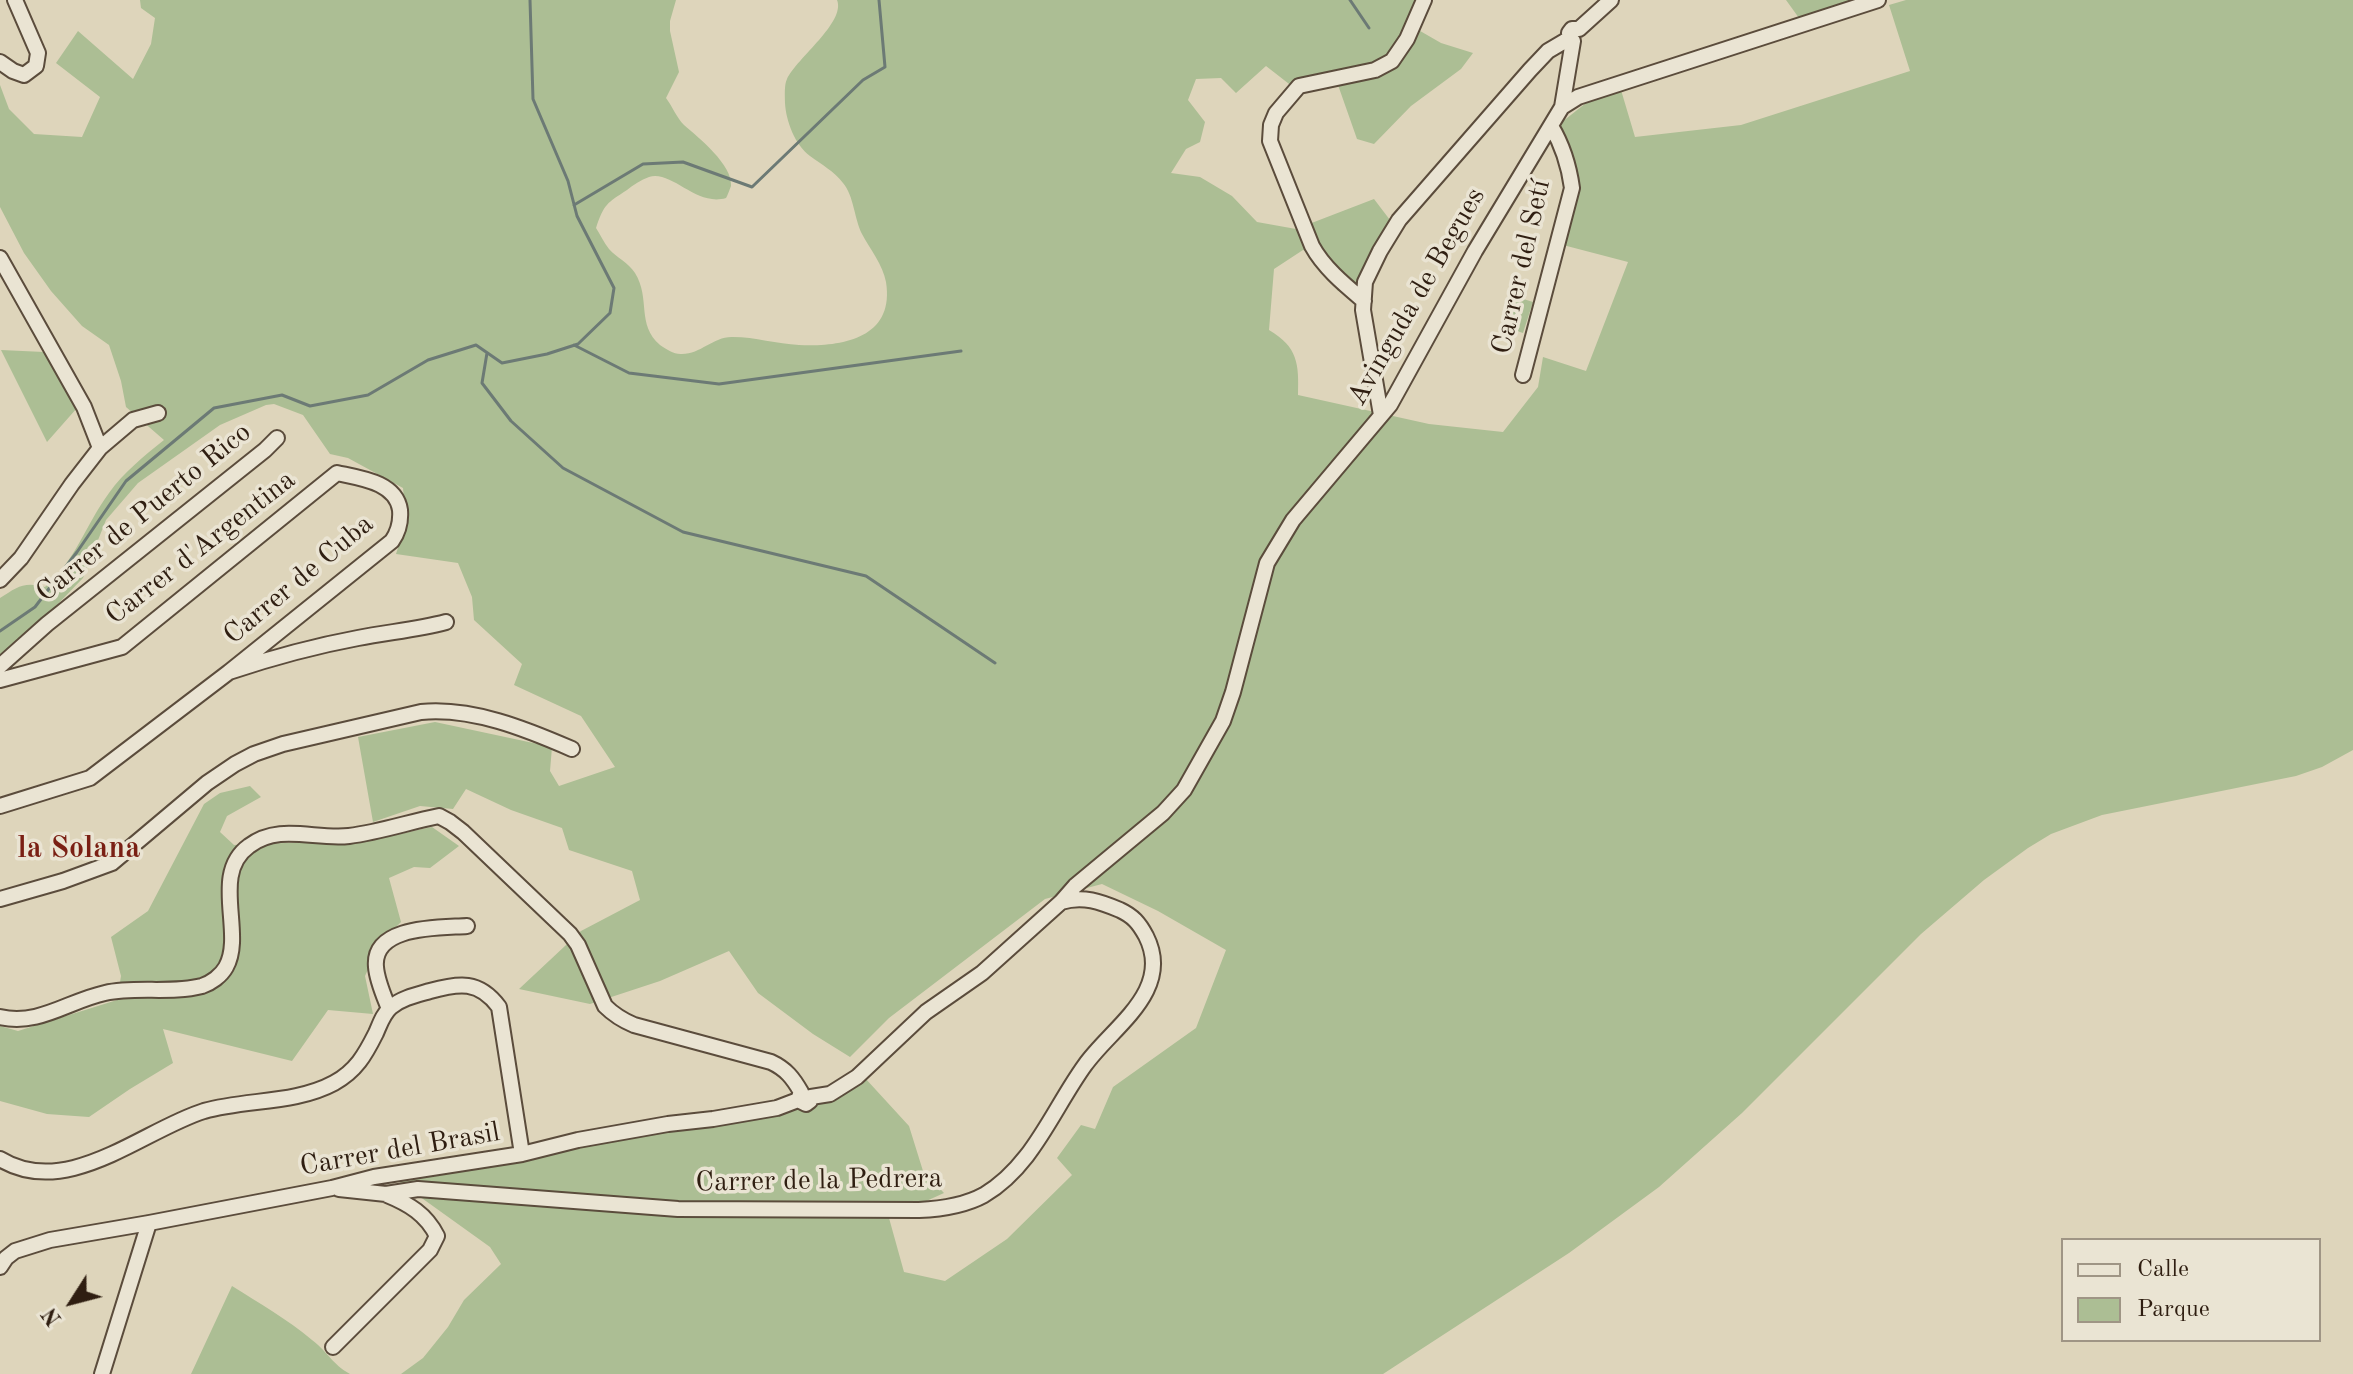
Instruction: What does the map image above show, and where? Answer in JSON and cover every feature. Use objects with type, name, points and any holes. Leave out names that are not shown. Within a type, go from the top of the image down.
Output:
[{"type":"street","points":[[0,62],[24,75],[36,66],[38,53],[15,0]]},
{"type":"street","points":[[1364,301],[1344,285],[1312,246],[1270,141],[1271,125],[1276,113],[1299,86],[1375,70],[1392,61],[1407,39],[1424,0]]},
{"type":"street","points":[[1381,415],[1363,310],[1365,282],[1380,251],[1399,220],[1530,70],[1548,51],[1574,36],[1611,0]]},
{"type":"street","points":[[1562,107],[1591,92],[1878,0]]},
{"type":"street","name":"Avinguda de Begues","points":[[1061,902],[1101,863],[1163,813],[1184,790],[1223,721],[1267,563],[1293,520],[1381,415],[1400,387],[1508,194],[1562,107],[1574,36]]},
{"type":"street","name":"Carrer del Setí","points":[[1523,375],[1572,188],[1560,141],[1551,126]]},
{"type":"street","points":[[0,258],[84,407],[100,448]]},
{"type":"street","points":[[0,580],[21,558],[78,474],[100,448],[127,423],[158,413]]},
{"type":"street","name":"Carrer de Puerto Rico","points":[[3,671],[47,624],[277,438]]},
{"type":"street","name":"Carrer d'Argentina","points":[[3,671],[122,647],[337,473]]},
{"type":"street","name":"Carrer de Cuba","points":[[0,806],[90,778],[229,672],[383,548],[396,535],[400,514],[398,502],[389,489],[337,473]]},
{"type":"street","points":[[229,672],[357,638],[446,622]]},
{"type":"street","points":[[0,899],[112,863],[207,783],[254,754],[283,744],[437,710],[530,730],[572,749]]},
{"type":"street","points":[[0,1017],[42,1016],[109,992],[204,986],[219,975],[228,963],[232,875],[235,864],[249,846],[279,833],[345,836],[439,816],[463,832],[570,934],[605,1006],[620,1019],[771,1062],[786,1071],[804,1096]]},
{"type":"street","name":"Carrer de la Pedrera","points":[[332,1188],[386,1194],[418,1189],[678,1209],[919,1210],[958,1206],[985,1194],[1017,1168],[1038,1141],[1087,1061],[1130,1016],[1148,985],[1152,957],[1150,943],[1135,918],[1084,898],[1061,902]]},
{"type":"street","name":"Carrer del Brasil","points":[[0,1267],[15,1251],[30,1245],[332,1188],[374,1177],[522,1154],[578,1140],[668,1124],[777,1108],[804,1096],[830,1094],[857,1077],[926,1012],[982,973],[1061,902]]},
{"type":"street","points":[[389,1009],[376,970],[376,959],[387,941],[400,933],[467,926]]},
{"type":"street","points":[[0,1159],[8,1164],[40,1171],[75,1167],[116,1153],[204,1111],[306,1093],[330,1085],[352,1072],[360,1063],[389,1009],[409,997],[461,984],[485,991],[499,1007],[522,1154]]},
{"type":"street","points":[[333,1347],[430,1250],[437,1236],[429,1220],[405,1202],[386,1194]]},
{"type":"street","points":[[102,1374],[149,1223]]},
{"type":"green space","points":[[140,0],[676,0],[670,31],[679,72],[666,98],[681,122],[721,161],[731,186],[726,198],[705,198],[667,179],[649,177],[611,201],[596,228],[609,249],[635,273],[640,283],[648,329],[653,337],[662,347],[679,354],[695,351],[726,337],[799,345],[832,344],[862,336],[874,328],[882,316],[887,301],[886,282],[862,234],[849,194],[836,175],[800,146],[789,125],[786,110],[787,79],[828,29],[838,9],[837,0],[1419,0],[1408,24],[1441,43],[1473,53],[1461,69],[1411,106],[1374,144],[1357,139],[1338,85],[1293,87],[1266,66],[1236,93],[1221,78],[1196,79],[1188,100],[1205,122],[1200,142],[1186,149],[1171,173],[1200,177],[1232,196],[1257,222],[1296,229],[1374,199],[1390,220],[1359,285],[1338,291],[1309,252],[1303,250],[1274,269],[1269,330],[1286,343],[1295,357],[1298,395],[1429,424],[1503,432],[1538,387],[1543,357],[1586,371],[1628,262],[1563,245],[1575,185],[1557,126],[1591,99],[1621,90],[1635,137],[1741,125],[1910,71],[1889,5],[1906,0],[2353,0],[2353,750],[2322,767],[2296,776],[2102,815],[2051,834],[2028,848],[1984,880],[1921,934],[1742,1113],[1659,1187],[1569,1253],[1383,1374],[401,1374],[423,1358],[448,1327],[464,1300],[501,1264],[490,1247],[398,1181],[838,1098],[865,1078],[909,1126],[923,1171],[944,1193],[889,1218],[904,1272],[945,1281],[1007,1239],[1072,1175],[1057,1158],[1081,1125],[1095,1129],[1113,1087],[1196,1028],[1226,950],[1158,911],[1102,884],[1045,899],[889,1018],[850,1057],[758,993],[729,951],[660,981],[590,1004],[519,989],[581,931],[640,900],[632,871],[569,850],[562,828],[511,810],[466,789],[453,809],[420,806],[373,822],[358,737],[435,722],[552,747],[550,771],[559,786],[615,767],[581,716],[514,685],[522,664],[474,620],[472,597],[458,563],[396,554],[406,523],[403,488],[348,458],[330,454],[303,415],[274,404],[220,425],[138,483],[106,520],[83,578],[0,656],[0,598],[21,586],[45,587],[64,566],[115,485],[164,440],[126,407],[109,345],[82,326],[51,291],[24,253],[0,207],[0,85],[9,109],[34,134],[82,137],[100,97],[56,63],[78,31],[133,79],[151,44],[155,18],[141,8]]},
{"type":"green space","points":[[1786,0],[1856,0],[1799,18]]},
{"type":"green space","points":[[1517,297],[1533,302],[1523,333],[1508,328]]},
{"type":"green space","points":[[1,350],[44,352],[77,408],[47,442]]},
{"type":"green space","points":[[250,786],[261,797],[227,816],[220,832],[234,845],[354,841],[432,827],[459,846],[430,868],[414,867],[389,878],[401,922],[380,943],[365,976],[373,1014],[328,1010],[292,1061],[163,1029],[173,1063],[89,1117],[47,1114],[0,1101],[0,1026],[18,1031],[117,1000],[121,976],[111,937],[148,911],[204,804],[220,793]]},
{"type":"green space","points":[[232,1286],[302,1332],[350,1374],[191,1374]]},
{"type":"waterway","points":[[0,631],[35,607],[126,481],[214,408],[282,395],[310,406],[368,395],[428,360],[476,345],[502,363],[547,354],[578,344],[610,313],[614,288],[577,216],[568,181],[533,99],[530,0]]},
{"type":"waterway","points":[[574,205],[643,164],[683,162],[752,187],[863,80],[885,67],[879,0]]},
{"type":"waterway","points":[[1350,0],[1369,28]]},
{"type":"waterway","points":[[574,345],[629,373],[719,384],[961,351]]},
{"type":"waterway","points":[[487,353],[482,383],[511,421],[563,468],[683,532],[866,576],[995,663]]},
{"type":"district","name":"la Solana","points":[[79,849]]}]
